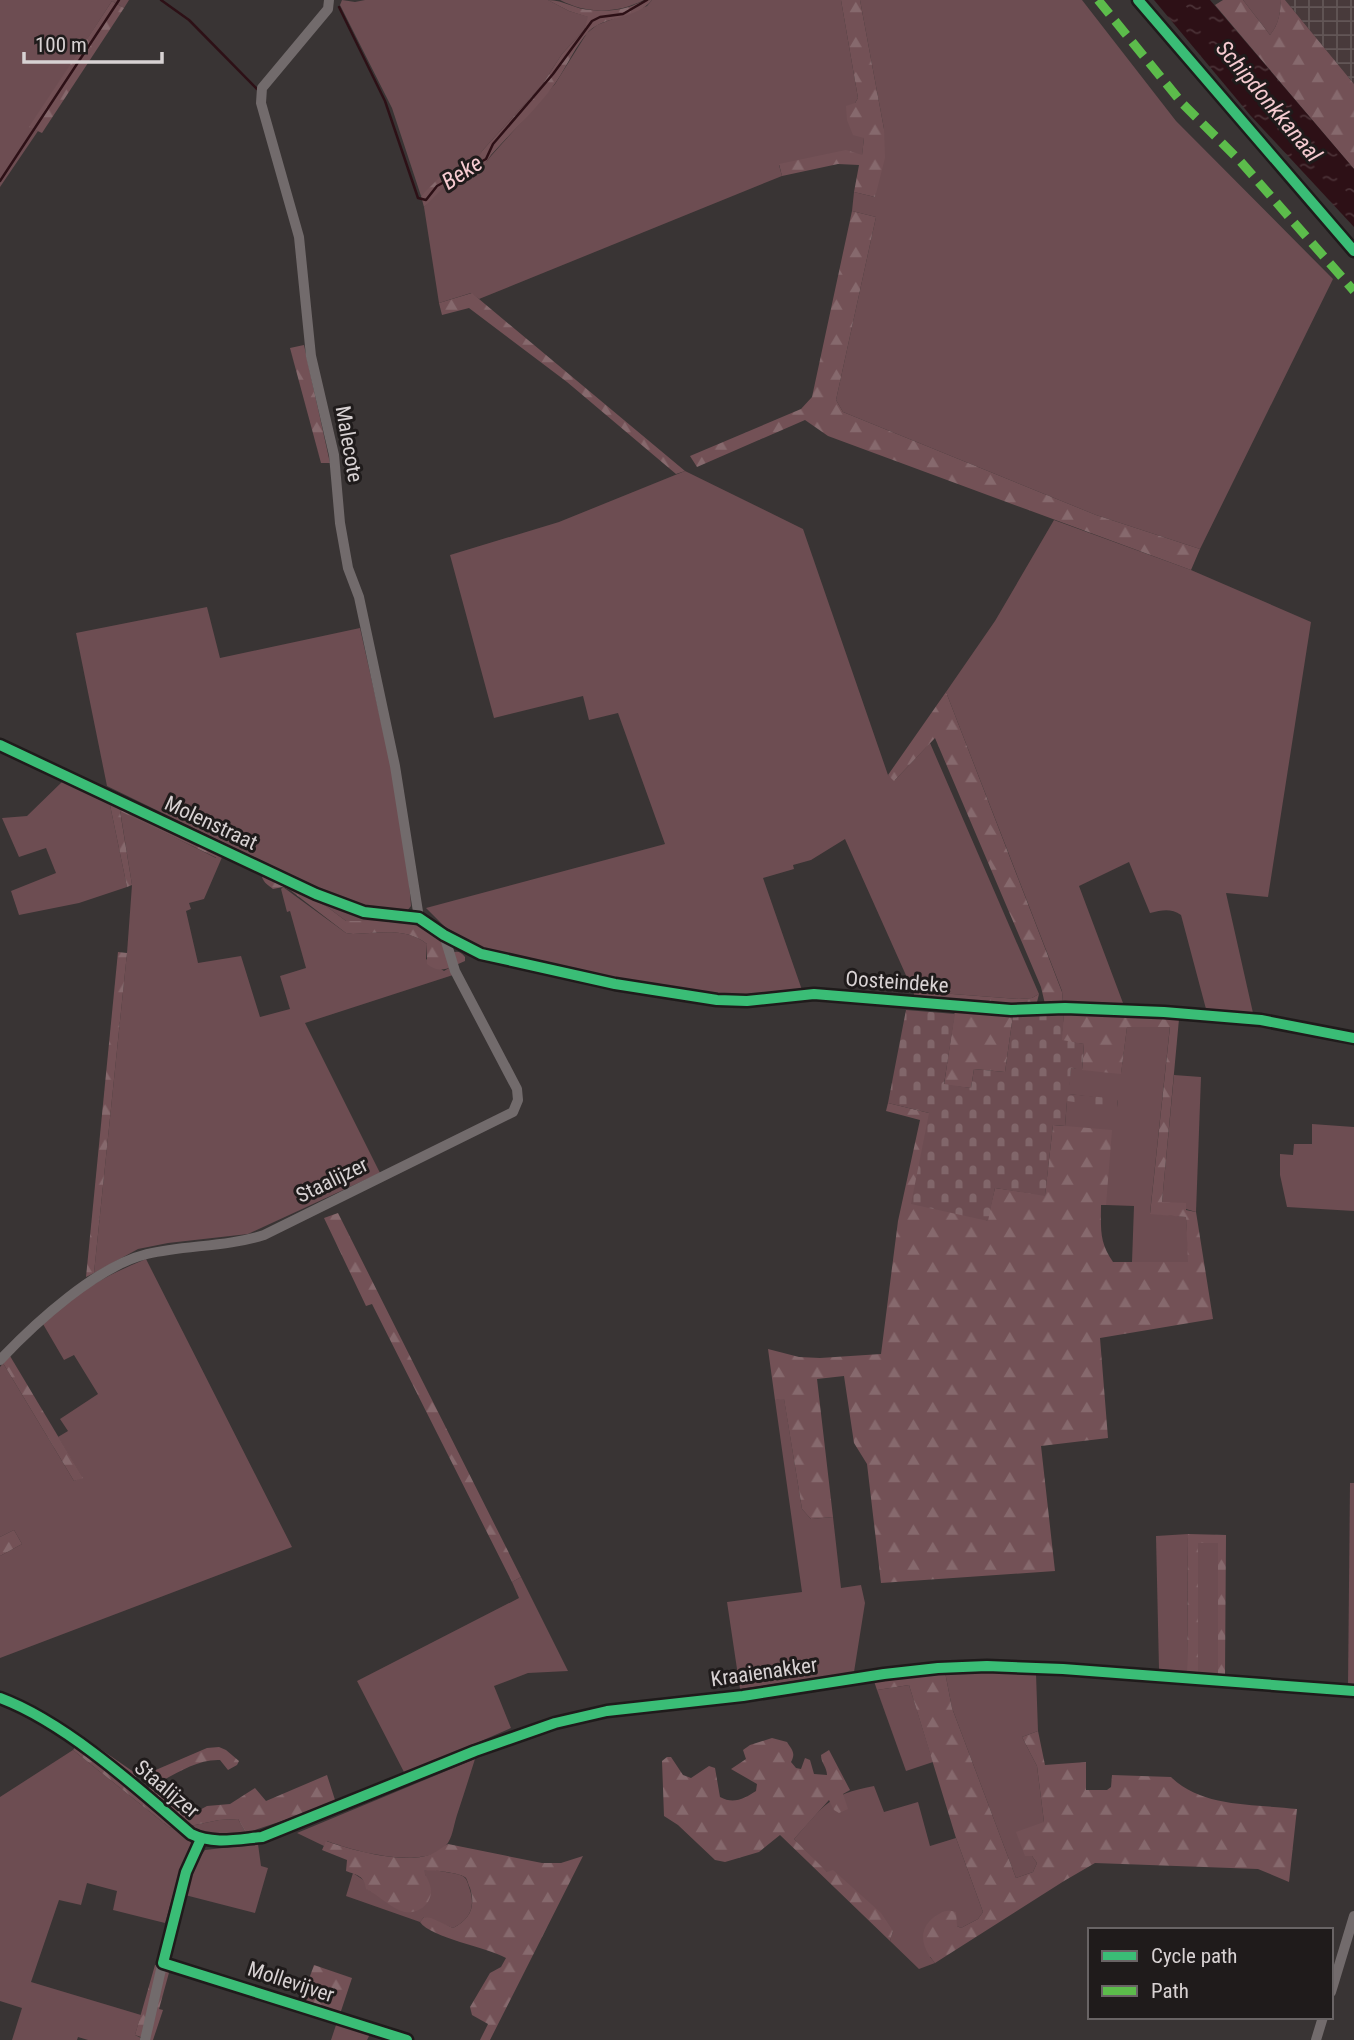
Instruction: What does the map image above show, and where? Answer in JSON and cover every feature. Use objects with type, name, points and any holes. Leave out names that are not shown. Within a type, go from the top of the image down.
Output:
[{"type":"street","name":"Malecote","points":[[329,0],[328,9],[262,88],[261,103],[299,237],[311,356],[334,454],[340,523],[348,568],[359,597],[395,766],[415,918]]},
{"type":"street","name":"Molenstraat","points":[[0,745],[316,894],[364,912],[415,918]]},
{"type":"street","name":"Oosteindeke","points":[[415,918],[481,954],[615,984],[717,1000],[747,1001],[814,995],[1011,1010],[1065,1008],[1164,1012],[1261,1020],[1354,1038]]},
{"type":"street","name":"Staalijzer","points":[[0,1360],[56,1306],[116,1267],[145,1254],[242,1241],[264,1235],[513,1112],[519,1100],[517,1089],[455,971],[444,935]]},
{"type":"street","name":"Kraaienakker","points":[[201,1839],[225,1841],[262,1837],[475,1751],[555,1723],[607,1711],[743,1696],[884,1674],[938,1668],[1063,1668],[1354,1691]]},
{"type":"street","name":"Staalijzer","points":[[0,1698],[43,1719],[97,1756],[191,1834],[201,1839],[183,1883],[145,2040]]},
{"type":"street","points":[[1333,1985],[1354,1916]]},
{"type":"street","name":"Mollevijver","points":[[163,1963],[407,2040]]},
{"type":"street","points":[[1315,2040],[1322,2019]]},
{"type":"shaded area","points":[[1285,0],[1354,0],[1354,84]]},
{"type":"green space","points":[[0,0],[129,0],[124,8],[112,1],[30,127],[38,131],[0,187]]},
{"type":"green space","points":[[342,0],[548,0],[569,11],[589,17],[584,30],[562,54],[542,85],[482,151],[479,158],[457,168],[421,196],[392,108],[340,5]]},
{"type":"green space","points":[[548,0],[586,10],[604,11],[652,0],[637,11],[604,22],[589,31],[549,92],[483,167],[447,184],[424,207],[421,196],[440,177],[478,158],[542,85],[562,54],[584,30],[588,17]]},
{"type":"green space","points":[[560,0],[644,0],[623,8],[591,10]]},
{"type":"green space","points":[[652,0],[841,0],[858,98],[855,103],[864,138],[862,156],[779,165],[782,176],[479,299],[471,293],[439,303],[424,207],[445,185],[487,161],[555,84],[587,33],[597,25],[647,6]]},
{"type":"green space","points":[[841,0],[860,0],[884,129],[885,158],[875,197],[854,192],[859,165],[838,164],[782,176],[779,164],[846,150],[862,155],[864,138],[853,135],[847,120],[846,106],[855,103],[858,98]]},
{"type":"green space","points":[[860,0],[1082,0],[1176,121],[1333,279],[1200,549],[1096,515],[843,412],[836,400],[876,217],[852,211],[854,192],[875,197],[884,129]]},
{"type":"green space","points":[[1223,0],[1243,0],[1270,35],[1277,23],[1281,0],[1285,0],[1354,84],[1354,169],[1215,5]]},
{"type":"green space","points":[[1243,0],[1281,0],[1278,19],[1270,35]]},
{"type":"green space","points":[[112,1],[124,8],[42,133],[29,127]]},
{"type":"green space","points":[[852,211],[876,217],[836,400],[843,412],[1096,515],[1200,549],[1191,570],[828,436],[805,420],[697,467],[690,456],[801,409],[812,397]]},
{"type":"green space","points":[[472,293],[685,471],[676,474],[567,382],[469,308],[442,315],[439,303]]},
{"type":"green space","points":[[304,345],[330,463],[321,463],[290,348]]},
{"type":"green space","points":[[685,471],[803,529],[888,775],[895,780],[930,743],[1039,994],[1032,998],[1019,999],[913,991],[845,839],[811,860],[793,865],[794,869],[763,878],[802,990],[722,996],[542,963],[483,949],[445,927],[426,908],[665,844],[618,713],[589,720],[583,696],[494,718],[450,555],[559,522]]},
{"type":"green space","points":[[1054,520],[1191,570],[1311,622],[1268,897],[1226,893],[1253,1013],[1206,1009],[1181,915],[1166,910],[1150,913],[1129,862],[1079,886],[1123,1003],[1063,1003],[1062,991],[946,692],[995,621]]},
{"type":"green space","points":[[207,607],[220,658],[360,628],[391,766],[403,836],[411,906],[407,911],[367,907],[333,896],[107,786],[76,633]]},
{"type":"green space","points":[[946,692],[1062,992],[1063,1003],[1045,1004],[1041,987],[935,738],[894,781],[888,775]]},
{"type":"green space","points":[[64,780],[109,800],[127,887],[79,903],[19,915],[11,891],[56,873],[46,848],[19,857],[2,818],[27,816]]},
{"type":"green space","points":[[109,800],[219,854],[217,858],[120,811],[132,885],[127,887]]},
{"type":"green space","points":[[120,810],[216,858],[219,854],[223,855],[204,899],[189,903],[191,909],[186,911],[198,963],[241,956],[260,1017],[290,1009],[280,976],[306,968],[290,911],[287,912],[281,889],[283,887],[346,933],[392,932],[419,939],[427,944],[426,959],[444,971],[449,968],[453,975],[305,1023],[380,1173],[248,1234],[138,1249],[94,1273],[132,885]]},
{"type":"green space","points":[[264,875],[326,906],[346,921],[399,921],[427,928],[440,939],[447,955],[459,952],[465,957],[465,961],[446,969],[437,969],[427,964],[427,944],[411,935],[392,932],[346,933],[290,890],[283,887],[273,889],[264,881]]},
{"type":"green space","points":[[295,889],[349,913],[399,921],[346,921]]},
{"type":"green space","points":[[118,952],[127,953],[94,1273],[86,1277]]},
{"type":"green space","points":[[913,991],[1019,999],[1032,998],[1039,994],[1036,1006],[1028,1007],[915,998]]},
{"type":"green space","points":[[906,1010],[955,1014],[944,1084],[971,1088],[974,1069],[1005,1072],[1013,1015],[1064,1014],[1062,1040],[1084,1044],[1082,1070],[1071,1068],[1069,1094],[1118,1099],[1117,1108],[1067,1101],[1065,1126],[1053,1125],[1045,1196],[995,1188],[988,1221],[911,1204],[929,1113],[888,1103]]},
{"type":"green space","points":[[955,1010],[1013,1015],[1005,1072],[974,1069],[971,1088],[944,1085]]},
{"type":"green space","points":[[1064,1014],[1179,1019],[1162,1202],[1186,1203],[1186,1210],[1196,1212],[1213,1319],[1100,1338],[1108,1438],[1041,1446],[1055,1571],[881,1583],[867,1464],[854,1443],[844,1376],[817,1379],[833,1517],[811,1519],[802,1509],[784,1399],[775,1400],[768,1349],[799,1357],[820,1358],[881,1354],[898,1221],[920,1120],[886,1111],[888,1103],[929,1113],[987,1221],[995,1188],[1045,1195],[1053,1125],[1112,1130],[1106,1205],[1101,1205],[1102,1235],[1108,1255],[1113,1262],[1188,1262],[1186,1217],[1150,1214],[1170,1027],[1127,1027],[1121,1074],[1082,1070],[1084,1044],[1061,1041]]},
{"type":"green space","points":[[1170,1026],[1150,1213],[1186,1217],[1189,1262],[1132,1262],[1134,1206],[1106,1205],[1065,1126],[1067,1100],[1117,1107],[1118,1100],[1068,1094],[1071,1068],[1121,1073],[1127,1027]]},
{"type":"green space","points":[[1174,1075],[1201,1077],[1196,1212],[1162,1202]]},
{"type":"green space","points":[[1312,1124],[1354,1127],[1354,1211],[1287,1207],[1280,1175],[1280,1154],[1293,1155],[1294,1144],[1312,1144]]},
{"type":"green space","points":[[338,1213],[521,1577],[512,1582],[372,1304],[366,1306],[324,1218]]},
{"type":"green space","points":[[146,1259],[292,1547],[0,1658],[0,1556],[22,1544],[14,1530],[0,1537],[0,1367],[3,1363],[74,1481],[82,1477],[58,1437],[68,1431],[60,1419],[98,1394],[74,1355],[64,1360],[43,1324],[91,1286]]},
{"type":"green space","points":[[10,1356],[83,1478],[74,1481],[3,1363]]},
{"type":"green space","points":[[784,1398],[802,1509],[811,1519],[833,1517],[841,1588],[861,1585],[865,1603],[854,1672],[740,1689],[727,1602],[802,1592],[775,1400]]},
{"type":"green space","points":[[1350,1483],[1354,1483],[1354,1686],[1348,1686]]},
{"type":"green space","points":[[14,1530],[22,1544],[0,1556],[0,1537]]},
{"type":"green space","points":[[1188,1534],[1187,1672],[1159,1669],[1156,1536]]},
{"type":"green space","points":[[1188,1534],[1226,1535],[1225,1675],[1218,1674],[1218,1543],[1198,1543],[1198,1673],[1187,1672]]},
{"type":"green space","points":[[1198,1542],[1218,1543],[1218,1674],[1198,1673]]},
{"type":"green space","points":[[521,1577],[568,1671],[528,1673],[494,1686],[511,1728],[405,1774],[357,1681],[519,1598],[512,1582]]},
{"type":"green space","points":[[945,1672],[1036,1674],[1038,1731],[1022,1737],[1037,1766],[1044,1822],[1032,1856],[1037,1863],[1033,1872],[1016,1878],[952,1708]]},
{"type":"green space","points":[[945,1672],[952,1708],[1016,1878],[1033,1872],[1037,1863],[1032,1856],[1025,1856],[1016,1832],[1044,1822],[1037,1766],[1022,1737],[1038,1731],[1045,1765],[1086,1762],[1086,1790],[1107,1790],[1111,1787],[1112,1775],[1171,1777],[1184,1787],[1214,1799],[1297,1809],[1289,1882],[1258,1869],[1095,1863],[935,1963],[924,1943],[927,1924],[941,1913],[949,1911],[956,1912],[957,1926],[961,1928],[978,1919],[983,1912],[956,1838],[909,1685],[877,1690],[874,1681]]},
{"type":"green space","points":[[909,1685],[933,1762],[906,1771],[877,1690]]},
{"type":"green space","points":[[83,1737],[138,1775],[127,1785],[173,1825],[170,1828],[73,1750]]},
{"type":"green space","points":[[772,1738],[787,1742],[793,1754],[791,1762],[796,1768],[801,1769],[805,1758],[810,1760],[814,1774],[827,1775],[821,1755],[829,1750],[850,1790],[843,1794],[848,1809],[839,1813],[834,1810],[829,1800],[794,1839],[827,1872],[833,1870],[881,1913],[893,1931],[890,1941],[780,1835],[759,1852],[725,1862],[715,1860],[678,1825],[664,1816],[662,1761],[667,1757],[671,1757],[683,1775],[691,1778],[709,1766],[715,1768],[720,1797],[735,1800],[756,1791],[757,1784],[731,1769],[746,1759],[743,1750]]},
{"type":"green space","points":[[219,1747],[239,1761],[237,1765],[228,1770],[220,1760],[212,1760],[188,1767],[158,1783],[189,1813],[207,1806],[230,1804],[255,1788],[266,1801],[327,1775],[336,1803],[246,1833],[238,1819],[190,1826],[147,1789],[154,1785],[144,1775],[207,1748]]},
{"type":"green space","points":[[73,1750],[170,1828],[173,1825],[190,1839],[191,1844],[165,1923],[113,1910],[117,1891],[87,1883],[81,1905],[59,1900],[31,1982],[141,2015],[135,2035],[141,2040],[88,2040],[78,2037],[77,2040],[12,2040],[22,2008],[0,2001],[0,1797]]},
{"type":"green space","points":[[475,1759],[452,1835],[440,1851],[410,1858],[391,1857],[327,1841],[324,1846],[297,1833]]},
{"type":"green space","points":[[874,1786],[884,1812],[918,1802],[930,1846],[956,1838],[983,1912],[978,1919],[961,1928],[957,1926],[930,1957],[935,1963],[919,1969],[890,1941],[893,1931],[821,1867],[794,1839],[828,1803],[846,1793]]},
{"type":"green space","points":[[238,1819],[246,1833],[207,1833],[190,1826],[219,1820]]},
{"type":"green space","points":[[326,1841],[363,1852],[405,1858],[429,1855],[448,1844],[542,1863],[561,1863],[583,1856],[490,2040],[480,2040],[488,2024],[472,2015],[470,2007],[490,1973],[501,1967],[506,1958],[435,1933],[420,1922],[424,1917],[431,1918],[453,1928],[464,1921],[472,1907],[466,1878],[446,1872],[424,1871],[431,1888],[428,1902],[420,1909],[404,1912],[366,1889],[362,1879],[346,1871],[347,1860],[322,1850]]},
{"type":"green space","points":[[258,1844],[261,1866],[268,1868],[255,1913],[185,1895],[198,1860],[205,1850]]},
{"type":"green space","points":[[432,1869],[462,1876],[468,1883],[472,1906],[468,1916],[453,1928],[424,1917],[420,1922],[346,1896],[353,1873],[365,1881],[367,1889],[372,1892],[426,1876],[423,1871]]},
{"type":"green space","points":[[155,1965],[170,1969],[159,2009],[163,2010],[153,2040],[141,2040],[141,2037],[135,2035]]},
{"type":"green space","points":[[314,1965],[352,1978],[340,2014],[301,2001]]},
{"type":"green space","points":[[337,2022],[371,2032],[367,2040],[331,2040]]},
{"type":"water","name":"Schipdonkkanaal","points":[[1154,0],[1210,0],[1354,169],[1354,227],[1250,115]]},
{"type":"waterway","points":[[0,181],[119,0]]},
{"type":"waterway","name":"Beke","points":[[161,0],[189,20],[257,89]]},
{"type":"waterway","name":"Beke","points":[[339,7],[385,101],[418,198],[426,200],[437,186],[486,159],[493,144],[553,74],[592,21],[600,17],[623,14],[647,0]]},
{"type":"marked path","points":[[1098,0],[1182,103],[1240,161],[1354,291]]},
{"type":"cycle path","points":[[1138,0],[1354,251]]},
{"type":"cycle path","points":[[0,745],[316,894],[364,912],[419,918],[444,935],[481,954],[615,984],[717,1000],[747,1001],[814,994],[1011,1010],[1065,1008],[1164,1012],[1261,1020],[1354,1038]]},
{"type":"cycle path","points":[[0,1698],[25,1709],[75,1740],[191,1834],[226,1840],[262,1837],[475,1751],[555,1723],[607,1711],[743,1696],[884,1674],[987,1666],[1063,1669],[1354,1691]]},
{"type":"cycle path","points":[[201,1839],[186,1872],[163,1963],[407,2040]]}]
